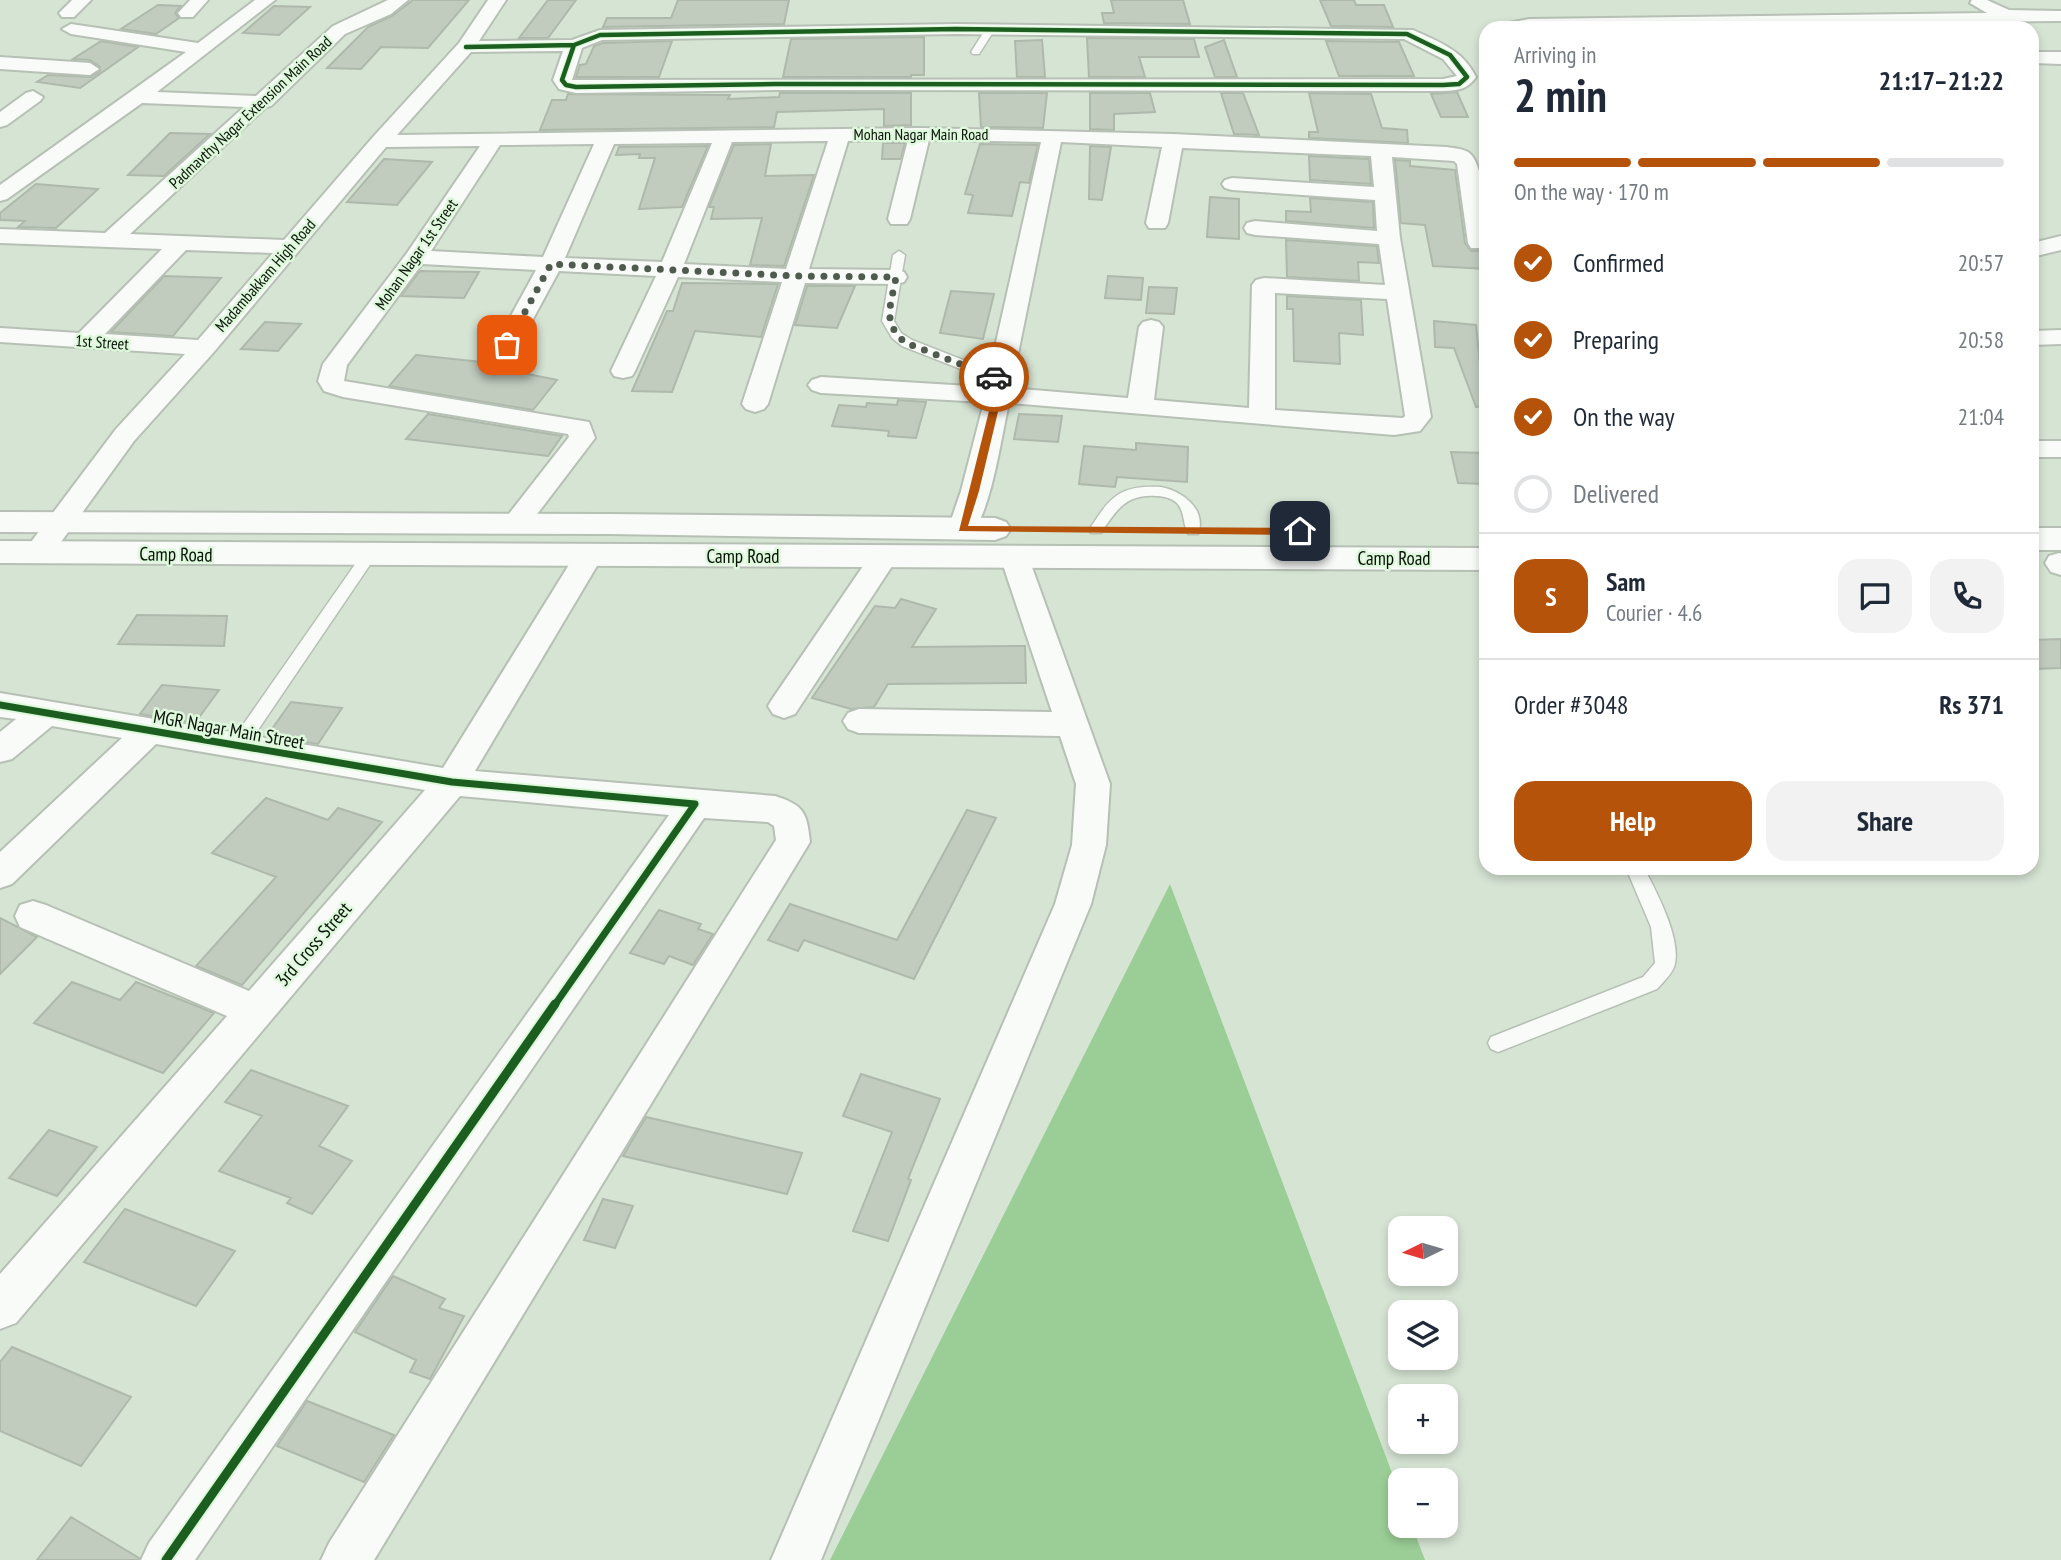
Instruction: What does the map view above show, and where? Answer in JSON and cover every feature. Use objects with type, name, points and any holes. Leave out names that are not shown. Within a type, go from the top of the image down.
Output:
[{"type":"main road","name":"Camp Road","points":[[0,522],[1193,531],[1479,553]]},
{"type":"main road","points":[[2039,545],[2055,558]]},
{"type":"main road","name":"Camp Road","points":[[0,552],[884,557],[1479,553]]},
{"type":"street","points":[[82,0],[69,21],[201,49]]},
{"type":"street","points":[[187,13],[199,0]]},
{"type":"street","points":[[0,195],[138,97],[265,0]]},
{"type":"street","name":"Padmavthy Nagar Extension Main Road","points":[[111,240],[264,102],[339,30],[355,21],[375,16],[399,0]]},
{"type":"street","name":"Madambakkam High Road","points":[[38,553],[125,435],[204,348],[380,141],[466,47],[496,0]]},
{"type":"street","points":[[1973,0],[2006,15],[2061,16]]},
{"type":"street","points":[[1679,8],[1690,21]]},
{"type":"street","points":[[1950,21],[1998,18]]},
{"type":"street","points":[[466,47],[575,45],[600,35],[855,37],[990,29],[1166,37],[1452,35]]},
{"type":"street","points":[[575,45],[562,80],[566,85],[576,87],[853,77],[1175,77],[1443,85],[1459,84],[1467,77],[1463,65],[1443,51],[1407,34]]},
{"type":"street","points":[[2039,58],[2061,58]]},
{"type":"street","points":[[0,63],[90,69]]},
{"type":"street","points":[[0,121],[33,97]]},
{"type":"street","points":[[138,97],[264,102]]},
{"type":"street","points":[[755,404],[840,134]]},
{"type":"street","points":[[899,219],[920,134]]},
{"type":"street","name":"Mohan Nagar Main Road","points":[[380,141],[920,134],[1052,136],[1447,152],[1461,156],[1467,163],[1479,243]]},
{"type":"street","points":[[962,529],[975,491],[1052,136]]},
{"type":"street","points":[[623,371],[670,271],[724,137]]},
{"type":"street","points":[[496,365],[551,264],[607,138]]},
{"type":"street","name":"Mohan Nagar 1st Street","points":[[493,141],[416,257],[335,364],[331,381],[343,389],[580,428],[582,438],[515,524]]},
{"type":"street","points":[[1157,223],[1172,141]]},
{"type":"street","points":[[821,385],[998,387],[1140,406],[1394,427],[1411,425],[1418,417],[1388,237],[1381,150]]},
{"type":"street","points":[[1232,184],[1385,194]]},
{"type":"street","points":[[1256,186],[1254,235],[1388,237]]},
{"type":"street","points":[[0,236],[289,247]]},
{"type":"street","points":[[85,341],[180,243]]},
{"type":"street","points":[[2039,248],[2061,243]]},
{"type":"street","points":[[416,257],[796,276],[897,266]]},
{"type":"street","points":[[1262,416],[1254,284],[1396,293]]},
{"type":"street","points":[[1140,406],[1151,327]]},
{"type":"street","name":"1st Street","points":[[0,335],[204,348]]},
{"type":"street","points":[[2039,338],[2061,337]]},
{"type":"street","points":[[2039,449],[2061,449]]},
{"type":"street","name":"3rd Cross Street","points":[[0,1307],[452,782],[590,554]]},
{"type":"street","points":[[796,1560],[1073,904],[1089,845],[1093,784],[1014,555]]},
{"type":"street","points":[[783,706],[884,557]]},
{"type":"street","name":"MGR Nagar Main Street","points":[[0,705],[452,782],[775,809],[791,819],[793,842],[346,1560]]},
{"type":"street","points":[[0,750],[46,713]]},
{"type":"street","points":[[859,721],[1072,724]]},
{"type":"street","points":[[0,874],[149,731]]},
{"type":"street","points":[[166,1560],[695,804]]},
{"type":"street","points":[[33,916],[256,1011]]},
{"type":"lane","points":[[976,52],[990,29]]},
{"type":"lane","points":[[897,266],[888,321],[896,335],[906,343],[998,387]]},
{"type":"lane","points":[[237,747],[370,553]]},
{"type":"lane","points":[[1498,1043],[1650,983],[1665,965],[1666,943],[1659,918],[1638,875]]},
{"type":"shaded area","points":[[1170,884],[1390,1468],[1388,1468],[1388,1538],[1417,1538],[1425,1560],[830,1560]]},
{"type":"building","points":[[413,0],[469,0],[428,48],[381,47],[361,69],[327,68],[368,27],[392,16]]},
{"type":"building","points":[[548,0],[576,0],[548,38],[519,38]]},
{"type":"building","points":[[678,0],[789,0],[784,24],[603,27],[607,18],[671,18]]},
{"type":"building","points":[[1111,0],[1183,0],[1190,24],[1104,23],[1102,13],[1114,13]]},
{"type":"building","points":[[1320,0],[1354,0],[1356,5],[1384,5],[1393,27],[1331,26]]},
{"type":"building","points":[[158,5],[181,6],[175,13],[179,18],[156,34],[121,29]]},
{"type":"building","points":[[274,6],[310,7],[279,35],[243,33]]},
{"type":"building","points":[[924,37],[924,75],[783,77],[791,39]]},
{"type":"building","points":[[1087,38],[1194,39],[1199,57],[1139,57],[1145,77],[1089,77]]},
{"type":"building","points":[[1042,40],[1045,77],[1017,77],[1015,41]]},
{"type":"building","points":[[1224,40],[1237,77],[1215,77],[1205,47]]},
{"type":"building","points":[[101,41],[138,47],[80,88],[37,82],[48,75],[91,77],[100,71],[100,67],[90,60],[73,59]]},
{"type":"building","points":[[672,41],[659,77],[576,77],[580,65],[586,64],[594,46],[603,43]]},
{"type":"building","points":[[1326,41],[1399,42],[1414,76],[1339,76]]},
{"type":"building","points":[[1457,92],[1468,117],[1441,117],[1431,94]]},
{"type":"building","points":[[780,93],[911,93],[911,125],[884,126],[884,109],[777,112],[774,127],[540,130],[552,100],[566,100],[568,94],[730,95],[728,99],[779,97]]},
{"type":"building","points":[[979,93],[1047,93],[1043,128],[981,127]]},
{"type":"building","points":[[1090,93],[1150,93],[1155,112],[1114,114],[1114,130],[1090,129]]},
{"type":"building","points":[[1221,93],[1243,93],[1259,135],[1234,134]]},
{"type":"building","points":[[1309,93],[1371,94],[1382,128],[1407,130],[1408,143],[1309,138],[1309,132],[1318,132]]},
{"type":"building","points":[[170,133],[210,134],[164,176],[128,175]]},
{"type":"building","points":[[883,143],[905,143],[901,159],[882,159]]},
{"type":"building","points":[[771,144],[765,176],[814,175],[784,266],[750,265],[762,218],[711,219],[714,207],[709,207],[734,145]]},
{"type":"building","points":[[980,144],[1038,145],[1029,183],[1020,182],[1012,216],[968,213],[973,195],[965,194]]},
{"type":"building","points":[[708,146],[682,207],[639,209],[655,158],[639,158],[640,154],[616,155],[619,147]]},
{"type":"building","points":[[1090,146],[1111,147],[1102,200],[1089,199]]},
{"type":"building","points":[[1309,156],[1369,159],[1371,184],[1310,180]]},
{"type":"building","points":[[384,159],[432,162],[397,205],[347,202]]},
{"type":"building","points":[[1395,160],[1410,161],[1410,166],[1455,170],[1465,243],[1471,251],[1479,251],[1479,269],[1433,266],[1425,225],[1401,223]]},
{"type":"building","points":[[36,184],[98,189],[56,228],[18,227],[25,221],[0,220],[0,213]]},
{"type":"building","points":[[1210,197],[1239,199],[1239,239],[1207,237]]},
{"type":"building","points":[[1310,198],[1373,202],[1374,228],[1286,221],[1286,211],[1311,212]]},
{"type":"building","points":[[1286,240],[1377,246],[1379,263],[1358,262],[1359,281],[1287,277]]},
{"type":"building","points":[[420,271],[479,272],[464,298],[401,296]]},
{"type":"building","points":[[164,276],[221,278],[173,336],[111,332]]},
{"type":"building","points":[[1108,276],[1143,278],[1141,300],[1105,298]]},
{"type":"building","points":[[682,283],[778,284],[761,337],[695,331],[672,392],[632,391],[667,311],[673,311]]},
{"type":"building","points":[[807,286],[855,286],[837,328],[795,325]]},
{"type":"building","points":[[1149,287],[1177,288],[1174,314],[1146,313]]},
{"type":"building","points":[[951,291],[994,294],[983,339],[940,333]]},
{"type":"building","points":[[1287,296],[1361,300],[1363,335],[1339,333],[1340,364],[1294,361],[1293,309],[1287,309]]},
{"type":"building","points":[[1434,321],[1476,325],[1479,407],[1476,407],[1454,348],[1435,347]]},
{"type":"building","points":[[265,322],[301,324],[278,351],[241,349]]},
{"type":"building","points":[[416,355],[481,362],[485,371],[495,375],[508,370],[557,380],[533,410],[389,386]]},
{"type":"building","points":[[898,400],[926,402],[916,438],[888,436],[889,431],[832,426],[839,405],[897,405]]},
{"type":"building","points":[[428,414],[562,436],[548,456],[406,439]]},
{"type":"building","points":[[1019,414],[1062,416],[1058,442],[1014,439]]},
{"type":"building","points":[[1136,443],[1188,447],[1187,482],[1117,477],[1115,487],[1079,484],[1084,446],[1136,450]]},
{"type":"building","points":[[1451,452],[1479,453],[1479,484],[1458,483]]},
{"type":"building","points":[[901,599],[936,609],[912,647],[1025,646],[1026,683],[888,684],[874,707],[851,709],[812,698],[875,606],[895,608]]},
{"type":"building","points":[[137,615],[227,616],[224,646],[118,644]]},
{"type":"building","points":[[2061,639],[2061,668],[2039,669],[2039,640]]},
{"type":"building","points":[[162,685],[219,690],[195,723],[140,714]]},
{"type":"building","points":[[291,702],[342,708],[318,744],[267,736]]},
{"type":"building","points":[[266,798],[328,820],[338,808],[382,822],[242,985],[196,966],[276,877],[212,853]]},
{"type":"building","points":[[967,810],[996,818],[914,979],[804,940],[798,951],[768,940],[790,904],[897,940]]},
{"type":"building","points":[[659,910],[701,924],[698,929],[713,934],[693,965],[669,956],[664,964],[630,953]]},
{"type":"building","points":[[0,918],[37,937],[0,974]]},
{"type":"building","points":[[72,982],[120,1000],[136,982],[214,1013],[163,1073],[34,1023]]},
{"type":"building","points":[[251,1070],[348,1106],[319,1146],[352,1161],[312,1214],[287,1203],[291,1198],[219,1171],[262,1116],[225,1102]]},
{"type":"building","points":[[861,1074],[940,1099],[908,1179],[911,1180],[888,1241],[853,1231],[892,1132],[843,1116]]},
{"type":"building","points":[[646,1117],[802,1153],[787,1194],[623,1156]]},
{"type":"building","points":[[49,1130],[97,1147],[57,1196],[9,1178]]},
{"type":"building","points":[[603,1199],[633,1206],[615,1248],[584,1240]]},
{"type":"building","points":[[125,1209],[235,1251],[196,1306],[84,1262]]},
{"type":"building","points":[[393,1276],[445,1299],[439,1308],[464,1316],[430,1379],[410,1372],[416,1360],[355,1332]]},
{"type":"building","points":[[12,1347],[131,1397],[81,1466],[0,1431],[0,1362]]},
{"type":"building","points":[[307,1401],[394,1435],[364,1482],[277,1446]]},
{"type":"building","points":[[71,1517],[139,1558],[139,1560],[37,1560]]},
{"type":"cycle path","points":[[466,47],[574,45],[562,80],[566,85],[576,87],[775,84],[1443,85],[1459,84],[1467,77],[1463,68],[1450,55],[1407,34],[956,29],[600,35],[574,45]]},
{"type":"cycle path","points":[[0,705],[452,782],[695,804],[166,1560]]},
{"type":"way so far","points":[[507,345],[551,264],[796,276],[896,277],[888,321],[896,335],[906,343],[994,377]]},
{"type":"route","points":[[994,377],[999,379],[998,395],[975,491],[962,529],[1300,531]]}]
